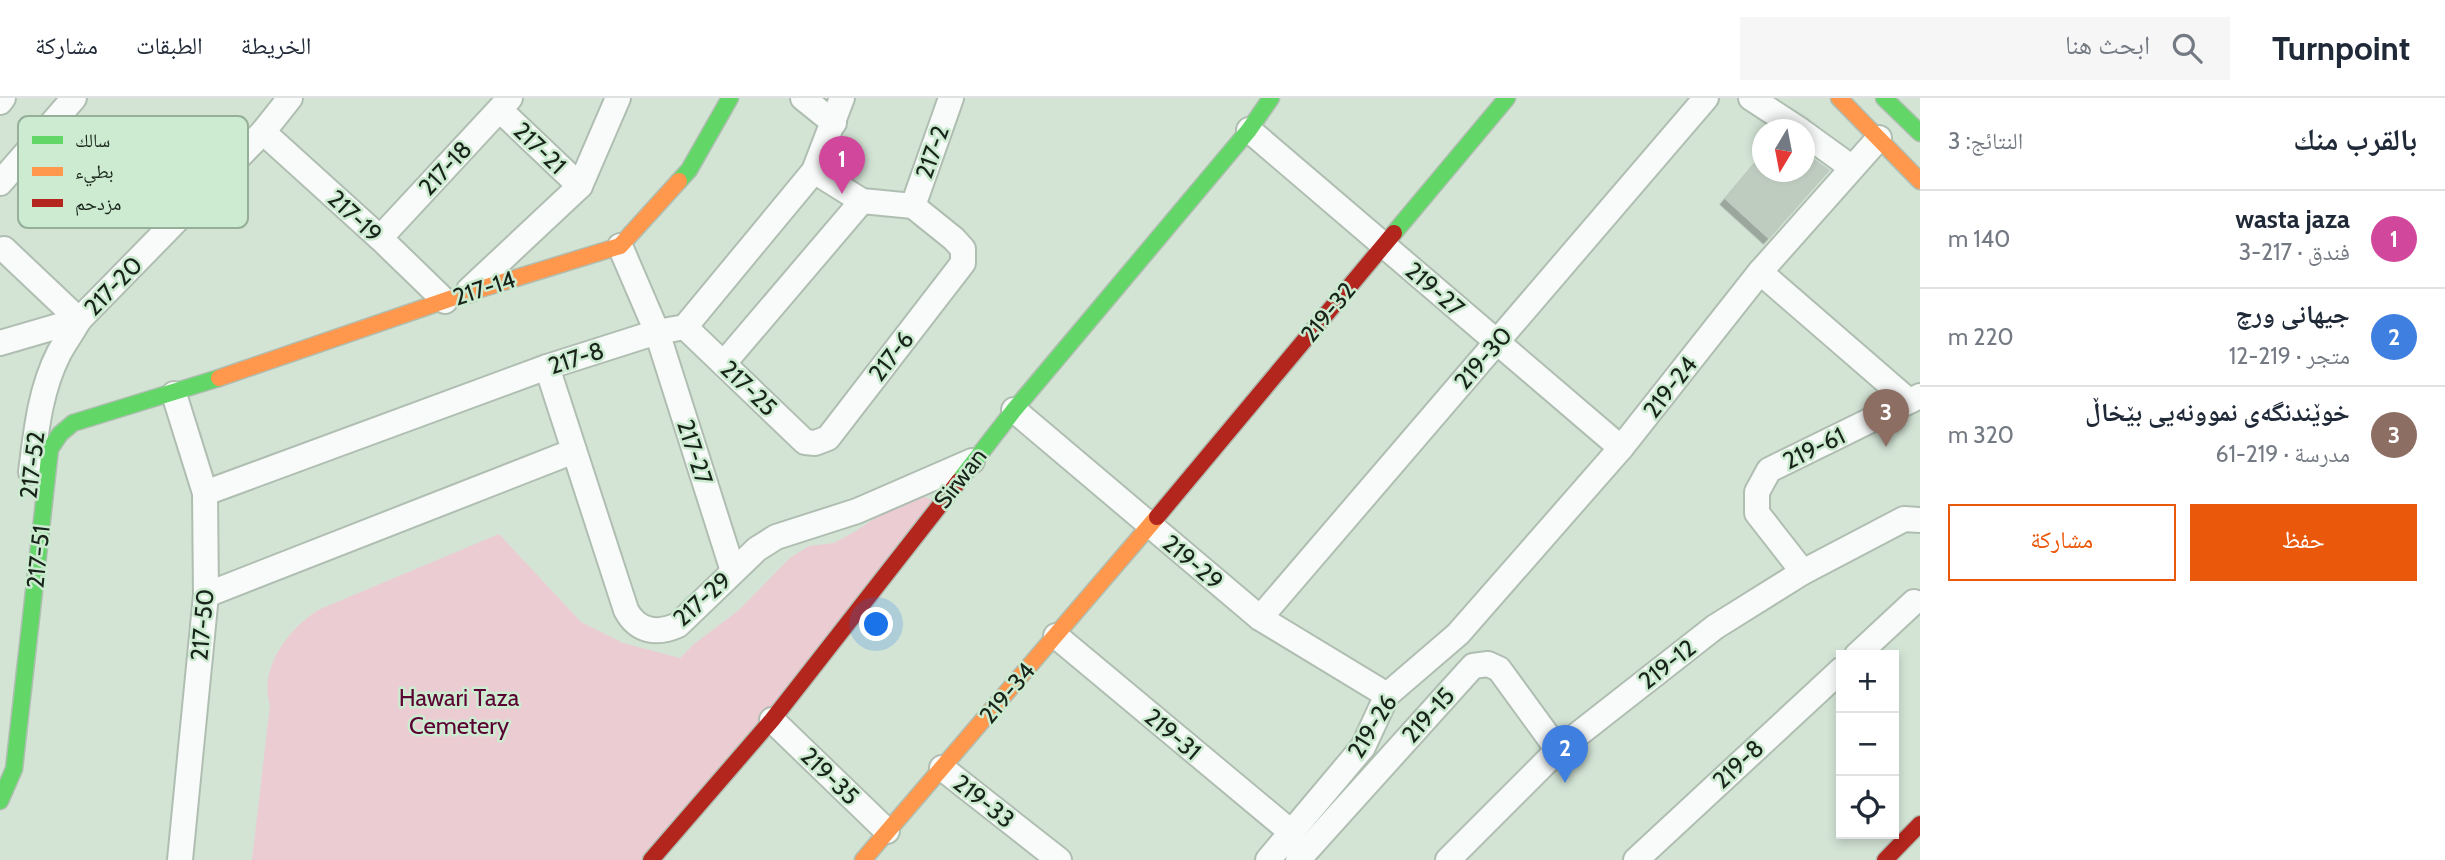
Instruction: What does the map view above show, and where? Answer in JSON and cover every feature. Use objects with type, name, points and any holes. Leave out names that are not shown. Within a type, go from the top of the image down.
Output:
[{"type":"street","points":[[58,116],[74,98]]},
{"type":"street","name":"217-20","points":[[248,147],[290,98]]},
{"type":"street","points":[[455,298],[580,186],[618,98]]},
{"type":"street","points":[[620,246],[689,170],[730,98]]},
{"type":"street","points":[[803,98],[834,123]]},
{"type":"street","points":[[685,327],[814,172],[842,98]]},
{"type":"street","name":"217-2","points":[[913,206],[951,98]]},
{"type":"street","name":"Sirwan","points":[[651,860],[772,720],[1014,410],[1250,130],[1271,98]]},
{"type":"street","name":"219-32","points":[[1150,525],[1507,98]]},
{"type":"street","name":"219-30","points":[[1260,618],[1706,98]]},
{"type":"street","points":[[1751,98],[1783,119]]},
{"type":"street","points":[[1839,98],[1920,181]]},
{"type":"street","points":[[1884,98],[1920,133]]},
{"type":"street","name":"217-21","points":[[505,104],[580,186]]},
{"type":"street","name":"217-18","points":[[380,238],[505,104]]},
{"type":"street","name":"219-27","points":[[1250,130],[1621,448]]},
{"type":"street","name":"217-19","points":[[263,132],[380,238],[455,298]]},
{"type":"street","name":"219-24","points":[[1458,634],[1621,448],[1760,272],[1879,138]]},
{"type":"street","points":[[1815,141],[1852,167]]},
{"type":"street","points":[[0,183],[18,162]]},
{"type":"street","points":[[814,172],[862,201],[913,206]]},
{"type":"street","points":[[724,363],[862,201]]},
{"type":"street","name":"217-6","points":[[816,443],[828,438],[963,263],[962,248],[913,206]]},
{"type":"street","name":"217-20","points":[[79,320],[169,228]]},
{"type":"street","name":"217-14","points":[[174,394],[455,298],[620,246]]},
{"type":"street","name":"217-27","points":[[620,246],[657,332],[733,571]]},
{"type":"street","points":[[4,249],[79,320]]},
{"type":"street","points":[[1760,272],[1915,398]]},
{"type":"street","points":[[0,343],[79,320]]},
{"type":"street","name":"217-52","points":[[0,744],[37,424],[58,355],[79,320]]},
{"type":"street","name":"217-8","points":[[205,493],[547,367],[657,332],[685,327]]},
{"type":"street","name":"217-25","points":[[685,327],[805,442],[816,443]]},
{"type":"street","name":"217-29","points":[[547,367],[626,610],[633,623],[649,629],[665,631],[678,625],[757,549],[776,537],[857,511],[975,460]]},
{"type":"street","name":"217-50","points":[[174,394],[205,493],[206,594],[180,860]]},
{"type":"street","name":"217-51","points":[[0,801],[14,769],[50,449],[60,434],[73,423],[174,394]]},
{"type":"street","name":"219-61","points":[[1803,572],[1757,513],[1757,492],[1769,470],[1915,398]]},
{"type":"street","name":"219-29","points":[[1014,410],[1260,618],[1387,695]]},
{"type":"street","points":[[206,594],[574,451]]},
{"type":"street","name":"219-12","points":[[1448,860],[1558,750],[1715,626],[1803,572],[1904,519],[1920,520]]},
{"type":"street","name":"219-34","points":[[863,860],[1150,525]]},
{"type":"street","points":[[1862,650],[1918,598]]},
{"type":"street","name":"219-26","points":[[1268,860],[1363,747],[1387,695],[1458,634]]},
{"type":"street","name":"219-31","points":[[1056,636],[1291,832]]},
{"type":"street","name":"219-15","points":[[1298,860],[1473,666],[1488,664],[1499,669],[1558,750]]},
{"type":"street","name":"219-8","points":[[1645,857],[1836,675]]},
{"type":"street","name":"219-35","points":[[772,720],[887,831]]},
{"type":"street","name":"219-33","points":[[942,768],[1059,860]]},
{"type":"street","points":[[1885,860],[1920,824]]},
{"type":"green space","name":"Hawari Taza Cemetery","points":[[921,495],[938,503],[655,860],[252,860],[270,705],[268,677],[272,664],[287,639],[318,610],[499,534],[581,622],[623,643],[680,658],[739,610],[790,558],[809,546],[834,543],[878,516]]},
{"type":"building","points":[[1815,160],[1830,170],[1769,239],[1725,199],[1752,167],[1752,182],[1815,182]]},
{"type":"traffic: fast","points":[[679,181],[689,170],[730,98]]},
{"type":"traffic: fast","points":[[959,481],[1014,410],[1249,130],[1271,98]]},
{"type":"traffic: fast","points":[[1394,233],[1507,98]]},
{"type":"traffic: fast","points":[[1884,98],[1920,133]]},
{"type":"traffic: fast","points":[[0,801],[14,769],[50,449],[60,434],[73,423],[219,378]]},
{"type":"traffic: slow","points":[[1839,98],[1920,181]]},
{"type":"traffic: slow","points":[[219,378],[464,294],[620,246],[679,181]]},
{"type":"traffic: slow","points":[[863,860],[1157,517]]},
{"type":"traffic: jam","points":[[1157,517],[1394,233]]},
{"type":"traffic: jam","points":[[651,860],[772,720],[959,481]]},
{"type":"traffic: jam","points":[[1885,860],[1920,824]]},
{"type":"place","name":"wasta jaza","points":[[842,194]]},
{"type":"place","name":"خوێندنگەی نموونەیی بێخاڵ","points":[[1886,447]]},
{"type":"place","name":"جیهانی ورچ","points":[[1565,783]]}]
